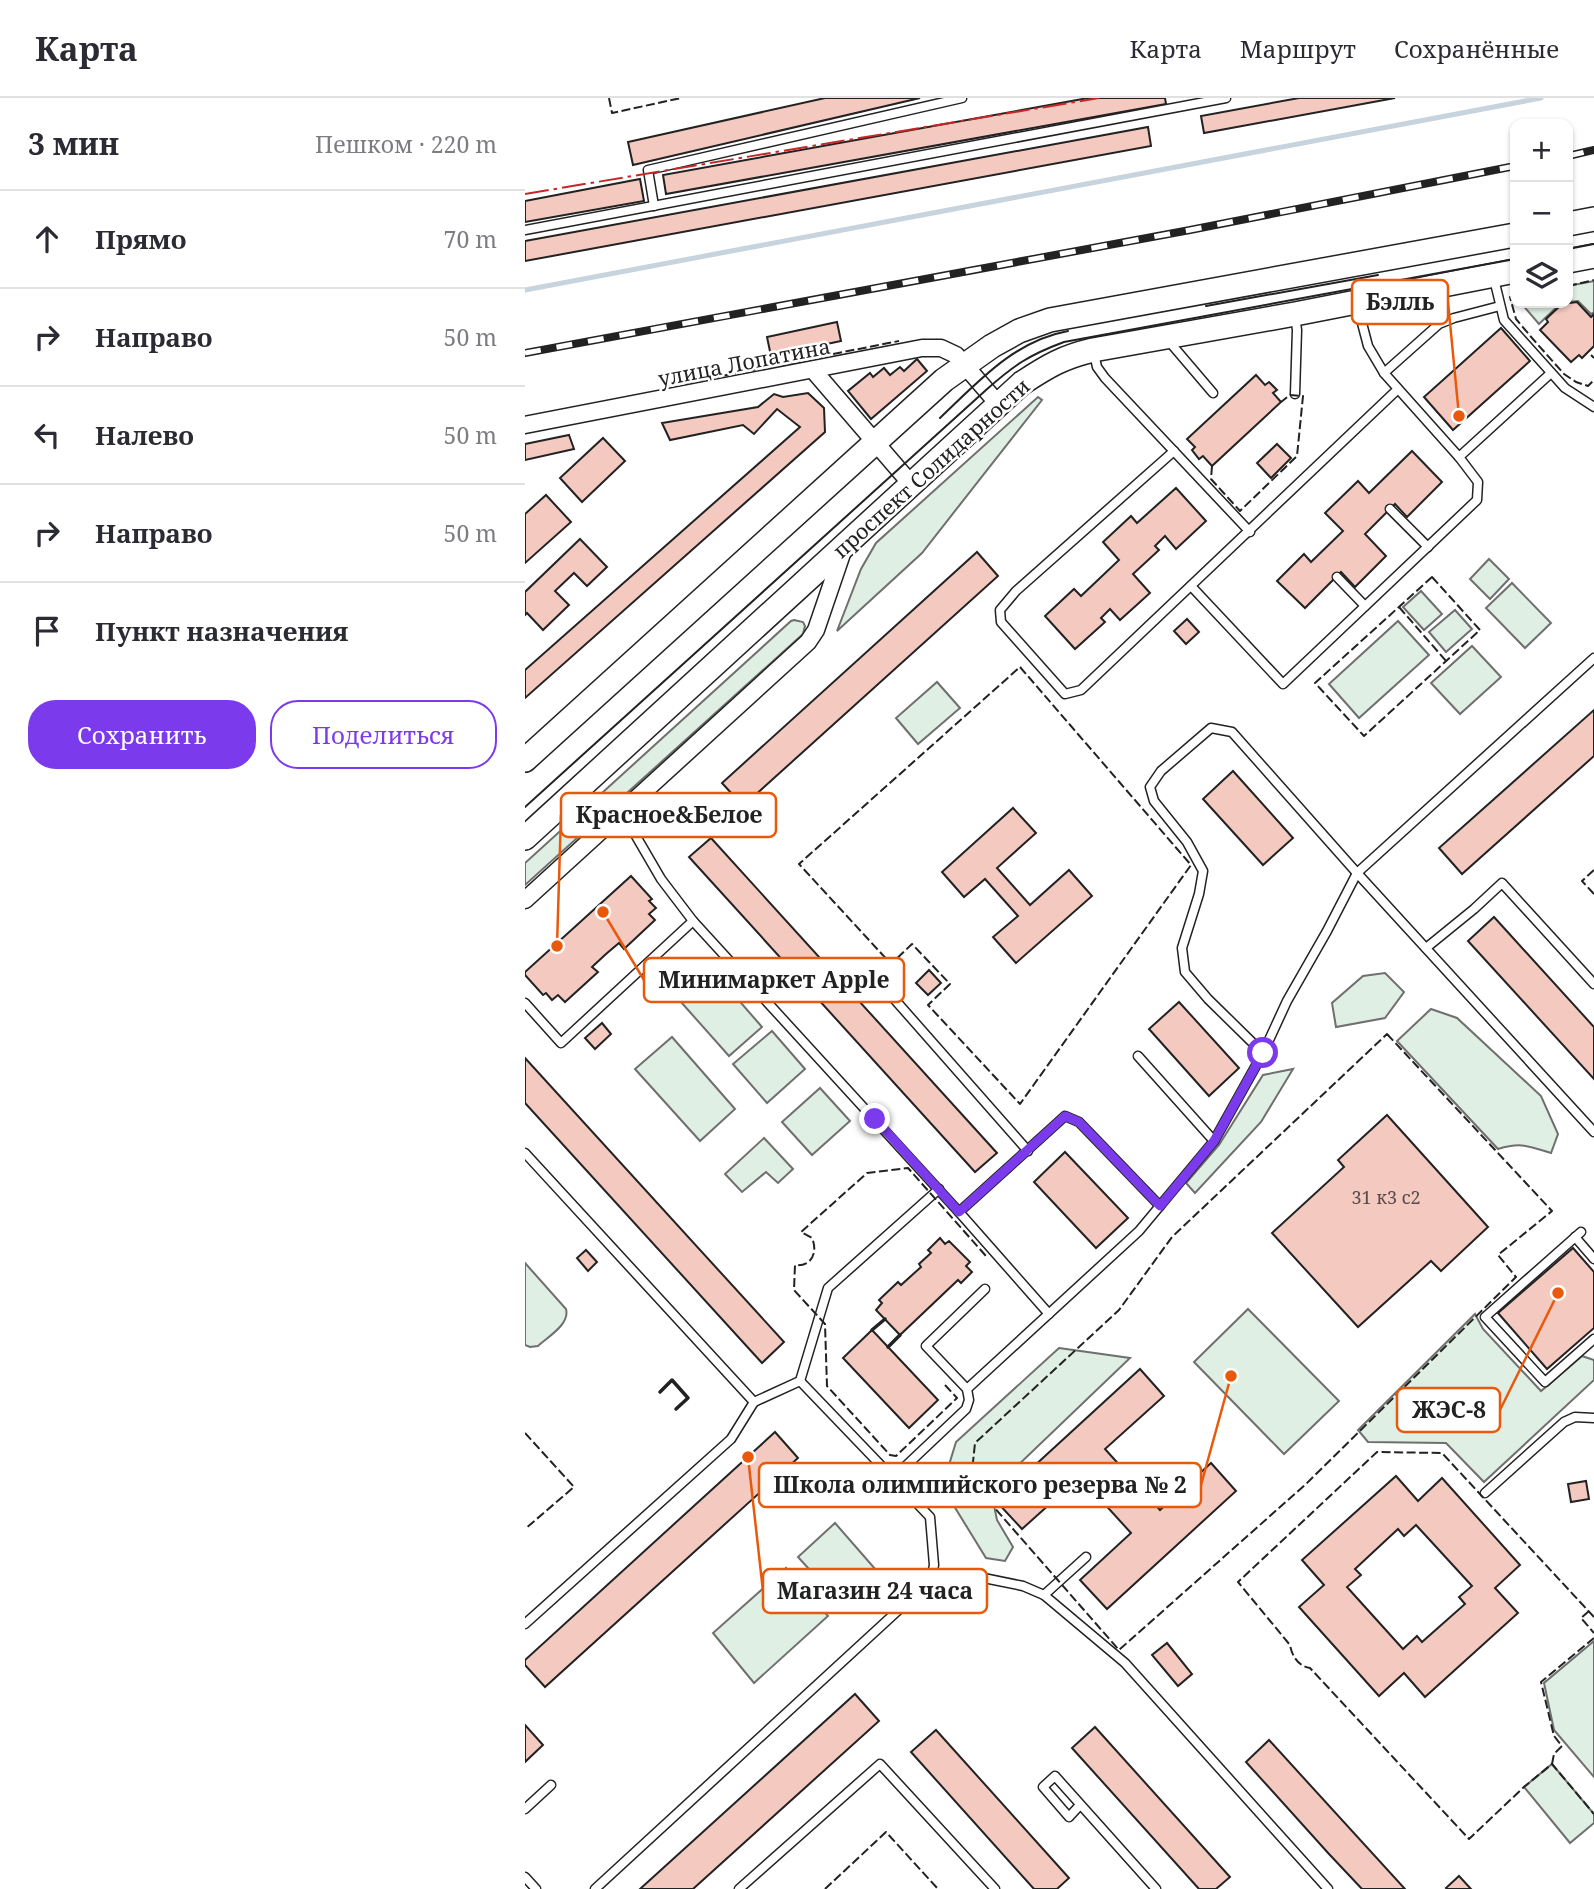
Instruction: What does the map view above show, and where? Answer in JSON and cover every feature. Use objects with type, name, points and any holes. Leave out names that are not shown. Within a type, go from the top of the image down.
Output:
[{"type":"main road","points":[[1573,223],[1594,219]]},
{"type":"main road","points":[[525,760],[944,380],[992,346],[1019,331],[1050,320],[1510,235]]},
{"type":"main road","points":[[1573,260],[1594,256]]},
{"type":"main road","name":"проспект Солидарности","points":[[525,838],[1022,383],[1046,367],[1069,356],[1093,350],[1505,273]]},
{"type":"street","name":"улица Лопатина","points":[[525,425],[922,348],[941,348],[956,355],[999,405]]},
{"type":"street","points":[[814,370],[912,485]]},
{"type":"street","points":[[525,900],[808,642],[816,630],[844,546]]},
{"type":"lane","points":[[654,206],[648,170],[962,98]]},
{"type":"lane","points":[[525,230],[1226,98]]},
{"type":"lane","points":[[1505,273],[1500,306],[1504,320],[1565,388],[1593,403]]},
{"type":"lane","points":[[1191,586],[1283,684],[1477,500],[1478,482],[1384,373],[1369,346],[1357,302]]},
{"type":"lane","points":[[1384,373],[1439,324],[1500,306]]},
{"type":"lane","points":[[1295,314],[1295,394]]},
{"type":"lane","points":[[1166,338],[1213,393]]},
{"type":"lane","points":[[1093,350],[1101,373],[1249,532]]},
{"type":"lane","points":[[1459,457],[1551,373]]},
{"type":"lane","points":[[1174,451],[1016,591],[1000,610],[1001,622],[1065,694],[1081,690],[1398,389]]},
{"type":"lane","points":[[1390,509],[1428,548]]},
{"type":"lane","points":[[1337,577],[1366,607]]},
{"type":"lane","points":[[967,1389],[1139,1231],[1214,1141],[1357,873],[1594,658]]},
{"type":"lane","points":[[1263,1053],[1185,972],[1182,948],[1199,894],[1203,871],[1187,842],[1154,801],[1150,787],[1161,771],[1211,728],[1231,732],[1594,1132]]},
{"type":"lane","points":[[622,812],[661,879],[693,921],[939,1189],[1049,1314]]},
{"type":"lane","points":[[1426,948],[1502,883],[1594,984]]},
{"type":"lane","points":[[525,1003],[561,1043],[693,921]]},
{"type":"lane","points":[[881,984],[1028,1151]]},
{"type":"lane","points":[[1138,1056],[1214,1141]]},
{"type":"lane","points":[[959,1212],[1065,1116],[1079,1122],[1160,1206]]},
{"type":"lane","points":[[525,1153],[754,1402]]},
{"type":"lane","points":[[525,1624],[731,1439],[754,1402],[800,1381],[828,1288],[939,1189]]},
{"type":"lane","points":[[1594,1259],[1578,1234],[1485,1317],[1545,1382],[1594,1339]]},
{"type":"lane","points":[[893,1478],[966,1409],[969,1400],[967,1389],[926,1346],[985,1289]]},
{"type":"lane","points":[[596,1889],[918,1593],[932,1575],[934,1565],[930,1517],[800,1381]]},
{"type":"lane","points":[[1485,1493],[1564,1422],[1575,1417],[1594,1418]]},
{"type":"lane","points":[[1044,1595],[1086,1557]]},
{"type":"lane","points":[[932,1575],[964,1574],[1023,1586],[1044,1595],[1125,1662],[1328,1889]]},
{"type":"lane","points":[[739,1889],[880,1764],[995,1889]]},
{"type":"lane","points":[[1080,1805],[1069,1817],[1043,1787],[1055,1776],[1156,1889]]},
{"type":"lane","points":[[525,1809],[551,1785]]},
{"type":"lane","points":[[525,1877],[535,1889]]},
{"type":"green space","points":[[1594,281],[1594,312],[1591,314],[1578,301],[1573,302],[1573,285]]},
{"type":"green space","points":[[1525,308],[1556,308],[1539,324]]},
{"type":"green space","points":[[1038,397],[1042,400],[922,553],[837,631],[861,569],[876,543]]},
{"type":"green space","points":[[1489,559],[1509,579],[1490,599],[1470,579]]},
{"type":"green space","points":[[1512,583],[1551,623],[1525,648],[1486,608]]},
{"type":"green space","points":[[1421,591],[1442,614],[1424,630],[1403,607]]},
{"type":"green space","points":[[1455,610],[1472,629],[1446,652],[1429,632]]},
{"type":"green space","points":[[794,620],[803,622],[803,634],[525,885],[525,863]]},
{"type":"green space","points":[[1398,621],[1429,655],[1359,718],[1329,684]]},
{"type":"green space","points":[[1472,646],[1501,677],[1460,714],[1431,683]]},
{"type":"green space","points":[[937,682],[960,708],[918,744],[896,718]]},
{"type":"green space","points":[[715,973],[762,1027],[729,1056],[681,1002]]},
{"type":"green space","points":[[1385,973],[1404,992],[1385,1018],[1336,1027],[1332,1003],[1363,976]]},
{"type":"green space","points":[[1431,1009],[1457,1018],[1541,1096],[1558,1134],[1551,1153],[1525,1146],[1498,1149],[1397,1041]]},
{"type":"green space","points":[[772,1031],[805,1069],[767,1103],[733,1064]]},
{"type":"green space","points":[[672,1037],[735,1109],[700,1141],[635,1069]]},
{"type":"green space","points":[[1293,1069],[1261,1122],[1195,1193],[1186,1183],[1219,1145],[1263,1075]]},
{"type":"green space","points":[[820,1088],[850,1121],[812,1155],[782,1122]]},
{"type":"green space","points":[[764,1138],[793,1169],[778,1183],[766,1172],[742,1192],[725,1174]]},
{"type":"green space","points":[[525,1263],[566,1309],[562,1325],[538,1346],[530,1347],[525,1345]]},
{"type":"green space","points":[[1248,1309],[1339,1401],[1284,1454],[1194,1362]]},
{"type":"green space","points":[[1475,1314],[1483,1329],[1541,1391],[1582,1356],[1594,1360],[1594,1380],[1484,1482],[1446,1443],[1368,1442],[1358,1430]]},
{"type":"green space","points":[[1059,1348],[1130,1358],[991,1491],[997,1520],[1013,1547],[1005,1561],[986,1558],[954,1506],[945,1478],[956,1442]]},
{"type":"green space","points":[[835,1523],[876,1570],[840,1603],[798,1557]]},
{"type":"green space","points":[[786,1568],[828,1616],[754,1683],[713,1633]]},
{"type":"green space","points":[[1594,1641],[1594,1777],[1554,1730],[1544,1683]]},
{"type":"green space","points":[[1552,1764],[1594,1814],[1594,1823],[1570,1843],[1524,1787]]},
{"type":"building","points":[[825,98],[920,98],[633,165],[628,142]]},
{"type":"building","points":[[1088,98],[1165,98],[1166,104],[666,194],[663,175]]},
{"type":"building","points":[[1299,98],[1395,98],[1204,133],[1201,116]]},
{"type":"building","points":[[1148,127],[1151,146],[525,261],[525,241]]},
{"type":"building","points":[[640,179],[644,201],[525,222],[525,201]]},
{"type":"building","points":[[1577,302],[1591,317],[1594,314],[1594,346],[1582,358],[1579,355],[1571,362],[1540,330],[1548,322],[1546,319],[1558,308],[1573,308],[1573,303]]},
{"type":"building","points":[[837,322],[841,341],[771,356],[767,337]]},
{"type":"building","points":[[1501,328],[1530,361],[1453,430],[1424,397]]},
{"type":"building","points":[[917,359],[927,371],[871,419],[848,391],[870,373],[873,377],[884,368],[890,375],[900,367],[904,371]]},
{"type":"building","points":[[1256,375],[1265,385],[1269,382],[1277,390],[1273,393],[1281,402],[1212,466],[1203,456],[1199,459],[1192,450],[1195,447],[1187,439]]},
{"type":"building","points":[[808,393],[824,408],[825,432],[525,698],[525,670],[800,427],[777,409],[754,434],[743,425],[670,440],[662,423],[758,407],[774,394],[783,397]]},
{"type":"building","points":[[569,435],[574,449],[525,460],[525,444]]},
{"type":"building","points":[[603,438],[625,461],[582,502],[560,478]]},
{"type":"building","points":[[1277,444],[1291,458],[1271,478],[1257,463]]},
{"type":"building","points":[[1412,451],[1442,482],[1407,517],[1395,504],[1365,534],[1386,556],[1355,587],[1341,572],[1305,608],[1277,581],[1304,554],[1311,562],[1343,531],[1325,513],[1358,481],[1369,493]]},
{"type":"building","points":[[1176,488],[1206,521],[1176,549],[1165,536],[1155,546],[1159,550],[1133,574],[1150,593],[1120,620],[1110,609],[1101,618],[1105,622],[1075,649],[1045,616],[1074,589],[1081,596],[1119,560],[1103,542],[1131,516],[1137,523]]},
{"type":"building","points":[[546,495],[571,522],[525,563],[525,514]]},
{"type":"building","points":[[580,539],[607,567],[587,586],[574,573],[555,591],[569,605],[543,630],[527,613],[525,615],[525,592]]},
{"type":"building","points":[[977,552],[998,576],[743,806],[722,783]]},
{"type":"building","points":[[1187,619],[1199,632],[1186,644],[1174,631]]},
{"type":"building","points":[[1594,710],[1594,756],[1462,874],[1439,848]]},
{"type":"building","points":[[1233,771],[1293,838],[1263,865],[1203,799]]},
{"type":"building","points":[[1013,808],[1036,833],[997,868],[1030,905],[1069,870],[1092,896],[1016,963],[993,937],[1018,916],[985,879],[964,897],[942,872]]},
{"type":"building","points":[[711,838],[997,1153],[975,1172],[689,857]]},
{"type":"building","points":[[631,876],[652,899],[649,901],[656,908],[649,914],[655,920],[624,949],[619,943],[606,954],[592,967],[598,972],[565,1002],[558,995],[552,1000],[546,993],[543,995],[525,972]]},
{"type":"building","points":[[1494,917],[1594,1027],[1594,1079],[1468,941]]},
{"type":"building","points":[[929,970],[941,983],[928,995],[916,983]]},
{"type":"building","points":[[1179,1002],[1239,1068],[1209,1096],[1149,1029]]},
{"type":"building","points":[[602,1023],[611,1034],[595,1049],[585,1038]]},
{"type":"building","points":[[525,1058],[784,1342],[762,1363],[525,1103]]},
{"type":"building","points":[[1387,1115],[1488,1227],[1441,1271],[1431,1261],[1358,1327],[1272,1233],[1344,1167],[1338,1160]]},
{"type":"building","points":[[1065,1152],[1128,1218],[1096,1248],[1034,1182]]},
{"type":"building","points":[[940,1238],[945,1244],[949,1241],[970,1262],[966,1266],[972,1272],[961,1283],[958,1280],[900,1335],[876,1310],[882,1303],[879,1300],[898,1282],[901,1285],[921,1267],[919,1264],[931,1253],[928,1250]]},
{"type":"building","points":[[1573,1248],[1594,1272],[1594,1328],[1547,1369],[1498,1313]]},
{"type":"building","points":[[586,1250],[597,1262],[588,1271],[577,1258]]},
{"type":"building","points":[[872,1330],[938,1400],[909,1428],[843,1358]]},
{"type":"building","points":[[1140,1369],[1164,1396],[1105,1449],[1160,1510],[1211,1463],[1236,1491],[1107,1609],[1080,1580],[1131,1533],[1080,1477],[1022,1529],[996,1501]]},
{"type":"building","points":[[775,1432],[798,1458],[545,1687],[525,1665],[525,1660]]},
{"type":"building","points":[[1396,1476],[1418,1501],[1442,1478],[1520,1565],[1495,1588],[1518,1613],[1425,1697],[1404,1673],[1379,1696],[1299,1607],[1324,1585],[1302,1560]],"holes":[[[1416,1525],[1472,1586],[1459,1597],[1465,1604],[1422,1642],[1417,1636],[1403,1649],[1347,1587],[1361,1575],[1355,1569],[1398,1529],[1404,1536]]]},
{"type":"building","points":[[1586,1481],[1589,1499],[1571,1502],[1568,1484]]},
{"type":"building","points":[[1167,1643],[1192,1674],[1178,1686],[1152,1655]]},
{"type":"building","points":[[855,1694],[879,1721],[693,1889],[640,1889]]},
{"type":"building","points":[[525,1725],[543,1745],[525,1762]]},
{"type":"building","points":[[1095,1727],[1230,1877],[1216,1889],[1199,1889],[1072,1748]]},
{"type":"building","points":[[936,1730],[1069,1878],[1057,1889],[1034,1889],[911,1752]]},
{"type":"building","points":[[1269,1740],[1405,1889],[1362,1889],[1329,1854],[1246,1762]]},
{"type":"building","points":[[1459,1876],[1471,1889],[1446,1888]]},
{"type":"waterway","points":[[525,290],[1541,98]]},
{"type":"tram line","points":[[1573,248],[1594,244]]},
{"type":"tram line","points":[[525,807],[986,390],[1031,356],[1064,342],[1510,260]]},
{"type":"tram line","points":[[1206,306],[1378,275]]},
{"type":"tram line","points":[[940,418],[983,377],[1014,353],[1049,336],[1068,331]]},
{"type":"railway","points":[[1573,155],[1594,150]]},
{"type":"railway","points":[[525,353],[1190,230],[1510,167]]},
{"type":"fence","points":[[609,98],[612,113],[681,98]]},
{"type":"fence","points":[[1573,285],[1594,280]]},
{"type":"fence","points":[[1513,308],[1516,319],[1564,374],[1588,386],[1594,380]]},
{"type":"fence","points":[[686,383],[899,341]]},
{"type":"fence","points":[[1591,355],[1594,358]]},
{"type":"fence","points":[[1212,466],[1211,479],[1240,511],[1297,456],[1303,396],[1290,395],[1281,402]]},
{"type":"fence","points":[[1432,577],[1480,630],[1364,736],[1315,683],[1432,577]]},
{"type":"fence","points":[[1399,607],[1446,661]]},
{"type":"fence","points":[[1020,667],[1191,865],[1020,1104],[928,1005],[950,984],[912,944],[891,964],[799,864],[1020,667]]},
{"type":"fence","points":[[1594,870],[1582,881],[1594,894]]},
{"type":"fence","points":[[1387,1034],[1552,1211],[1498,1255],[1516,1277],[1306,1484],[1119,1650],[971,1481],[975,1443],[1119,1310],[1172,1237],[1387,1034]]},
{"type":"fence","points":[[945,1385],[957,1398],[896,1456],[890,1455],[827,1386],[825,1324],[794,1290],[795,1265],[806,1264],[814,1253],[812,1238],[801,1232],[867,1173],[908,1168],[986,1256]]},
{"type":"fence","points":[[525,1433],[574,1487],[525,1529]]},
{"type":"fence","points":[[1594,1617],[1442,1453],[1377,1452],[1238,1582],[1290,1645],[1296,1660],[1310,1668],[1469,1839],[1552,1764],[1594,1814]]},
{"type":"fence","points":[[1589,1611],[1581,1618],[1594,1633]]},
{"type":"fence","points":[[1552,1764],[1554,1754],[1562,1746],[1554,1736],[1541,1682],[1594,1638]]},
{"type":"fence","points":[[825,1889],[886,1832],[938,1889]]},
{"type":"wall","points":[[872,1330],[885,1319]]},
{"type":"wall","points":[[888,1347],[900,1335]]},
{"type":"wall","points":[[660,1392],[672,1380],[688,1398],[676,1409]]},
{"type":"power","points":[[525,194],[1099,98]]},
{"type":"place","name":"Бэлль","points":[[1459,416]]},
{"type":"place","name":"Минимаркет Apple","points":[[603,912]]},
{"type":"place","name":"Красное&Белое","points":[[557,946]]},
{"type":"place","name":"ЖЭС-8","points":[[1558,1293]]},
{"type":"place","name":"Школа олимпийского резерва № 2","points":[[1231,1376]]},
{"type":"place","name":"Магазин 24 часа","points":[[748,1457]]},
{"type":"route","points":[[875,1119],[959,1212],[1065,1116],[1079,1122],[1160,1206],[1214,1141],[1263,1053]]}]
